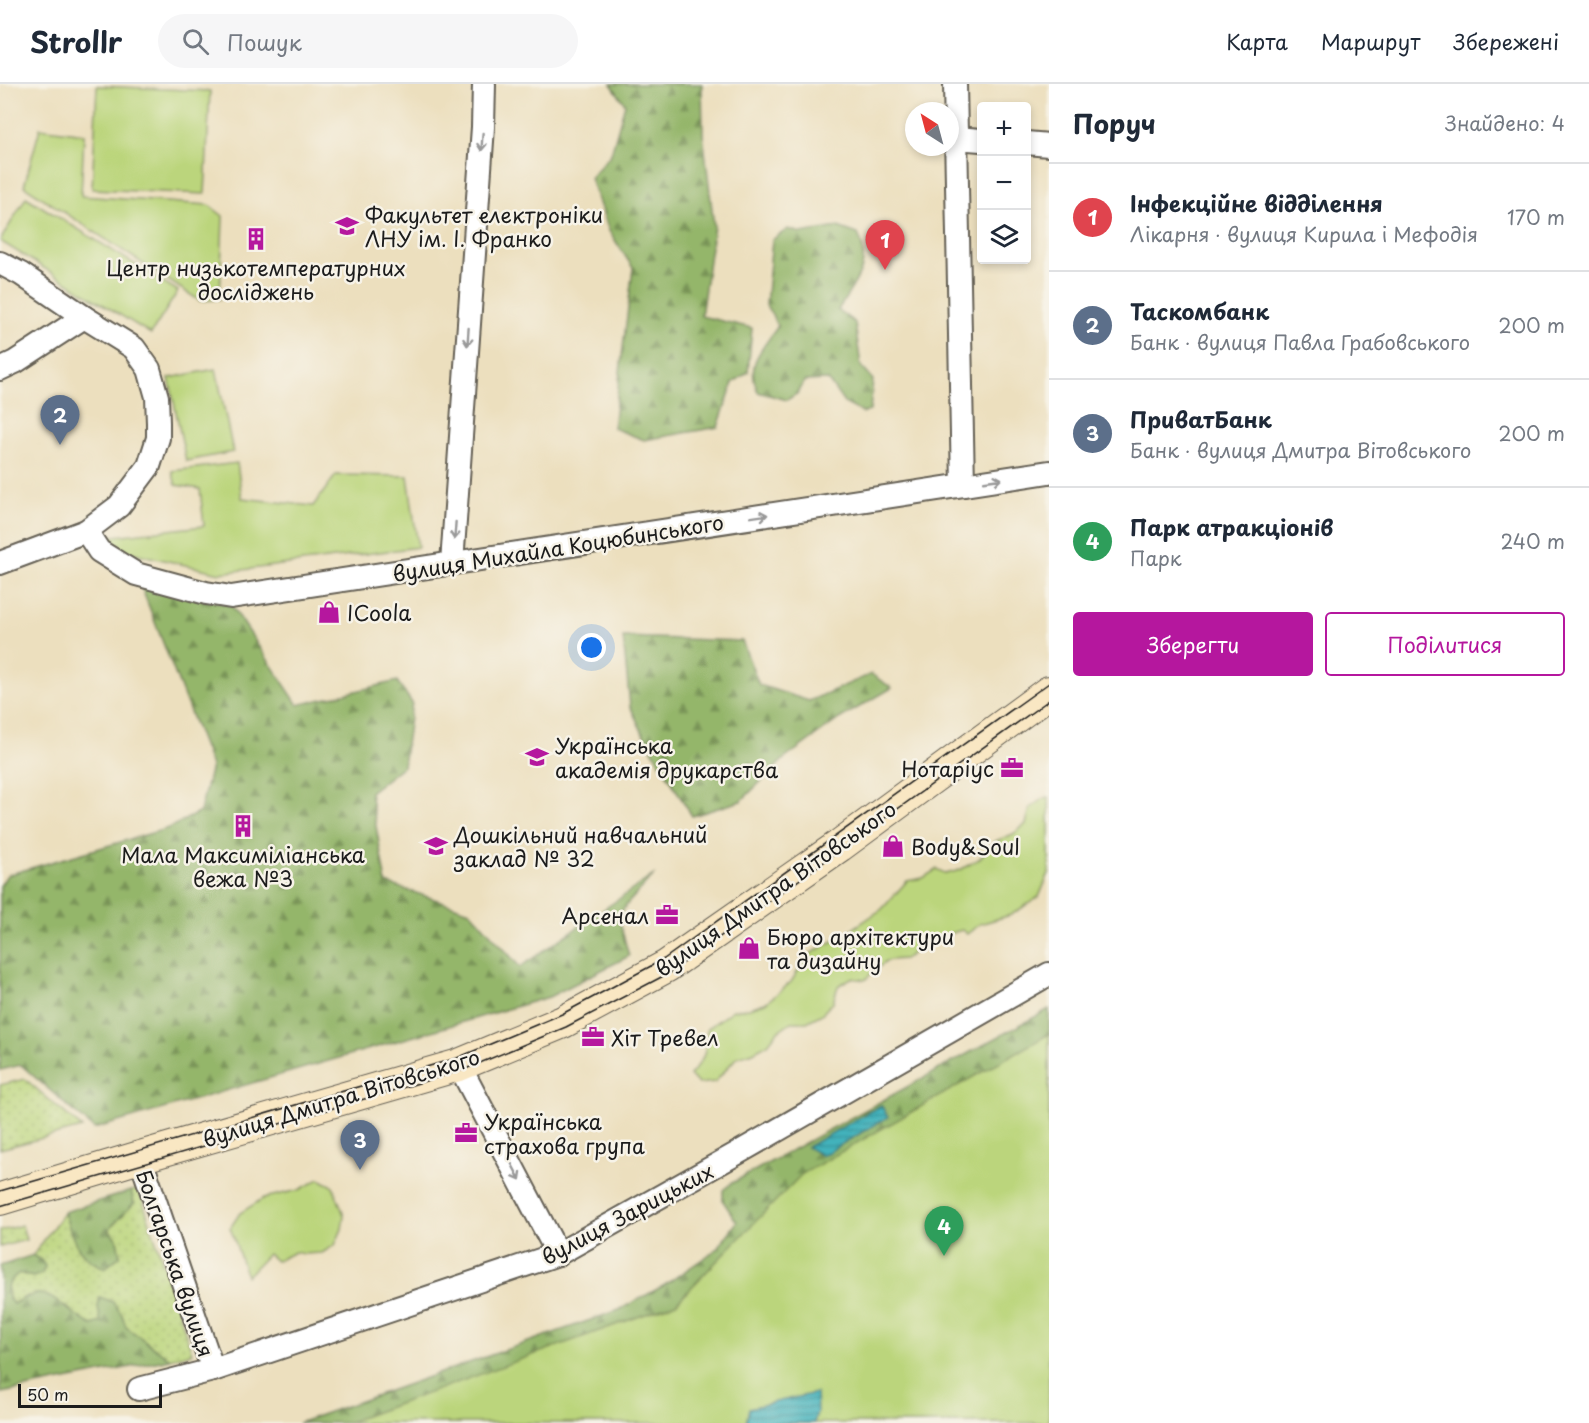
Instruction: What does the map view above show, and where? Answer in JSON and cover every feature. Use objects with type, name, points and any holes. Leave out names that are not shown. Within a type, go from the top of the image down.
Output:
[{"type":"main road","name":"вулиця Дмитра Вітовського","points":[[0,1199],[459,1065],[563,1022],[667,966],[839,846],[1049,692]]},
{"type":"street","points":[[452,563],[483,127],[484,84]]},
{"type":"street","points":[[955,84],[955,102]]},
{"type":"street","points":[[959,138],[977,140]]},
{"type":"street","points":[[1031,143],[1049,145]]},
{"type":"street","points":[[956,156],[963,484]]},
{"type":"street","points":[[0,263],[21,274],[134,348],[149,369],[158,397],[159,423],[158,438],[149,466],[119,506],[86,531],[0,562]]},
{"type":"street","points":[[0,369],[15,362],[84,317]]},
{"type":"street","name":"вулиця Михайла Коцюбинського","points":[[86,531],[99,551],[136,574],[206,593],[231,597],[1049,472]]},
{"type":"street","name":"вулиця Зарицьких","points":[[139,1389],[213,1370],[558,1254],[685,1184],[1049,974]]},
{"type":"street","points":[[459,1065],[558,1254]]},
{"type":"street","name":"Болгарська вулиця","points":[[140,1157],[213,1370]]},
{"type":"green space","points":[[611,84],[702,84],[703,134],[714,226],[701,316],[752,328],[748,372],[733,383],[718,427],[644,440],[613,428],[633,268],[609,231],[590,178],[611,154],[625,104]]},
{"type":"green space","points":[[97,86],[210,91],[205,194],[92,189]]},
{"type":"green space","points":[[40,128],[84,134],[81,196],[209,205],[223,216],[220,299],[200,301],[24,186]]},
{"type":"green space","points":[[26,197],[178,291],[151,334],[0,241]]},
{"type":"green space","points":[[838,227],[858,234],[862,245],[860,274],[838,310],[855,323],[861,366],[873,380],[870,411],[863,413],[844,403],[828,380],[805,381],[798,393],[787,400],[758,392],[754,382],[753,372],[757,357],[778,326],[766,305],[772,240],[788,229],[801,233]]},
{"type":"green space","points":[[216,369],[233,452],[186,461],[169,378]]},
{"type":"green space","points":[[237,463],[242,498],[313,506],[336,475],[408,476],[418,547],[220,573],[112,548],[104,537],[204,526],[200,489],[176,485],[172,471]]},
{"type":"green space","points":[[139,581],[232,606],[298,705],[397,681],[412,703],[403,766],[370,792],[386,883],[470,911],[520,967],[655,874],[618,916],[629,956],[549,997],[94,1129],[21,1065],[0,1070],[0,886],[7,875],[169,828],[200,812],[211,766]]},
{"type":"green space","points":[[623,637],[742,641],[759,685],[809,701],[871,674],[892,688],[839,719],[784,759],[741,801],[692,816],[645,738],[630,706]]},
{"type":"green space","points":[[1049,797],[1049,873],[1039,897],[1011,915],[980,924],[967,934],[962,930],[931,939],[905,959],[889,960],[865,980],[851,978],[838,986],[833,1002],[822,1014],[807,1022],[791,1022],[778,1031],[768,1044],[737,1057],[715,1082],[698,1084],[690,1075],[704,1054],[707,1029],[733,1010],[765,1003],[791,982],[808,955],[839,938],[882,909],[907,881],[923,878],[937,869],[946,874],[960,870],[979,859],[996,841],[1013,834],[1026,824],[1030,808]]},
{"type":"green space","points":[[1049,1009],[1049,1243],[404,1423],[298,1423],[619,1310],[663,1286],[717,1249],[737,1222],[723,1201],[723,1190],[732,1183]]},
{"type":"green space","points":[[1049,1034],[1049,1423],[346,1423],[676,1303],[802,1174]]},
{"type":"green space","points":[[25,1079],[82,1128],[0,1149],[0,1085]]},
{"type":"green space","points":[[319,1179],[333,1186],[344,1215],[342,1229],[335,1245],[322,1253],[295,1252],[276,1261],[268,1254],[247,1276],[230,1228],[240,1213],[264,1198],[299,1190]]},
{"type":"green space","points":[[139,1189],[192,1353],[170,1359],[126,1327],[122,1315],[98,1307],[101,1322],[92,1325],[81,1321],[66,1306],[27,1296],[13,1304],[9,1298],[7,1286],[14,1277],[19,1273],[33,1277],[41,1260],[33,1255],[64,1212],[77,1246],[95,1264],[105,1268],[120,1256],[117,1240],[109,1229],[134,1203],[131,1191]]},
{"type":"green space","points":[[131,1191],[134,1203],[109,1229],[117,1240],[120,1256],[105,1268],[95,1264],[77,1246],[64,1212]]},
{"type":"green space","points":[[22,1225],[26,1240],[0,1247],[0,1231]]},
{"type":"green space","points":[[33,1255],[45,1266],[42,1274],[33,1277],[19,1273],[14,1277],[7,1286],[9,1298],[13,1304],[32,1295],[42,1294],[57,1301],[92,1325],[101,1322],[98,1307],[100,1297],[113,1302],[122,1315],[126,1327],[170,1359],[1,1393],[0,1266]]},
{"type":"water","points":[[881,1105],[888,1117],[822,1156],[807,1147]]},
{"type":"water","points":[[816,1393],[817,1412],[814,1423],[746,1423],[749,1408]]},
{"type":"tram line","points":[[0,1191],[457,1058],[562,1014],[664,959],[1049,683]]},
{"type":"tram line","points":[[0,1206],[463,1070],[566,1027],[671,972],[1049,700]]},
{"type":"place","name":"Факультет електроніки ЛНУ ім. І. Франко","points":[[347,226]]},
{"type":"place","name":"Центр низькотемпературних досліджень","points":[[256,239]]},
{"type":"place","name":"Інфекційне відділення","points":[[885,270]]},
{"type":"place","name":"Таскомбанк","points":[[60,445]]},
{"type":"place","name":"ICoola","points":[[329,612]]},
{"type":"place","name":"Українська академія друкарства","points":[[537,757]]},
{"type":"place","name":"Нотаріус","points":[[1012,768]]},
{"type":"place","name":"Мала Максиміліанська вежа №3","points":[[243,826]]},
{"type":"place","name":"Дошкільний навчальний заклад № 32","points":[[436,846]]},
{"type":"place","name":"Body&Soul","points":[[893,846]]},
{"type":"place","name":"Арсенал","points":[[667,915]]},
{"type":"place","name":"Бюро архітектури та дизайну","points":[[749,948]]},
{"type":"place","name":"Хіт Тревел","points":[[593,1037]]},
{"type":"place","name":"Українська страхова група","points":[[466,1133]]},
{"type":"place","name":"ПриватБанк","points":[[360,1170]]},
{"type":"place","name":"Парк атракціонів","points":[[944,1256]]}]
